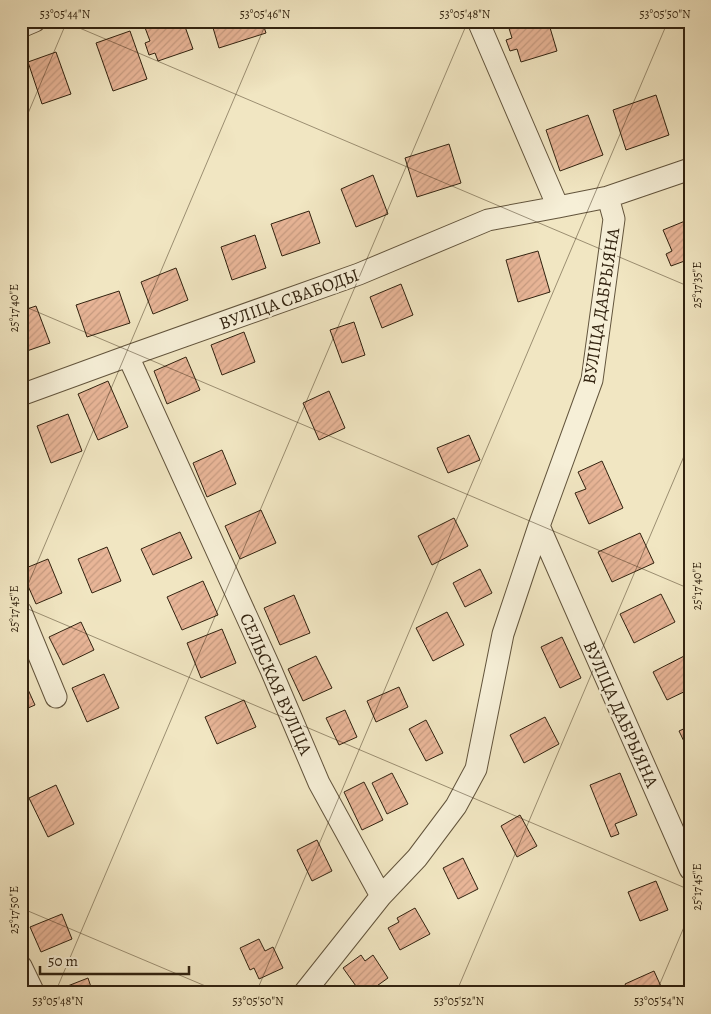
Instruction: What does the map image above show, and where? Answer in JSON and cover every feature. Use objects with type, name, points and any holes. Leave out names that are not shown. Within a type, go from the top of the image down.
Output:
[{"type":"street","points":[[21,27],[35,21]]},
{"type":"street","points":[[478,21],[558,207],[608,197],[690,169]]},
{"type":"street","name":"ВУЛІЦА ДАБРЫЯНА","points":[[608,197],[614,219],[592,380],[539,526],[690,869]]},
{"type":"street","name":"ВУЛІЦА СВАБОДЫ","points":[[21,395],[359,274],[488,220],[558,207]]},
{"type":"street","name":"СЕЛЬСКАЯ ВУЛІЦА","points":[[128,356],[272,670],[319,783],[381,896]]},
{"type":"street","points":[[304,993],[381,896],[417,858],[456,806],[476,769],[503,634],[539,526]]},
{"type":"street","points":[[21,612],[56,697]]},
{"type":"street","points":[[21,966],[34,993]]},
{"type":"building","points":[[153,21],[183,21],[193,49],[158,61],[155,53],[149,55],[145,43],[150,41],[144,25]]},
{"type":"building","points":[[211,21],[262,21],[266,33],[219,48]]},
{"type":"building","points":[[520,21],[548,21],[557,51],[521,62],[517,49],[510,51],[506,40],[512,38],[508,25]]},
{"type":"building","points":[[130,31],[147,79],[113,91],[96,43]]},
{"type":"building","points":[[56,52],[71,94],[42,104],[28,62]]},
{"type":"building","points":[[656,95],[669,135],[626,150],[613,110]]},
{"type":"building","points":[[588,115],[603,155],[560,171],[546,130]]},
{"type":"building","points":[[449,144],[461,183],[417,197],[405,158]]},
{"type":"building","points":[[373,175],[388,214],[356,227],[341,189]]},
{"type":"building","points":[[309,211],[320,243],[282,256],[271,224]]},
{"type":"building","points":[[690,219],[690,259],[671,266],[666,254],[672,251],[663,230]]},
{"type":"building","points":[[255,235],[266,268],[232,280],[221,247]]},
{"type":"building","points":[[538,251],[550,292],[518,302],[506,260]]},
{"type":"building","points":[[176,268],[188,300],[153,314],[141,282]]},
{"type":"building","points":[[401,284],[413,315],[382,328],[370,297]]},
{"type":"building","points":[[119,291],[130,323],[87,337],[76,305]]},
{"type":"building","points":[[36,306],[50,343],[21,353],[21,311]]},
{"type":"building","points":[[354,322],[365,355],[342,363],[330,330]]},
{"type":"building","points":[[244,332],[255,362],[222,375],[211,345]]},
{"type":"building","points":[[186,357],[200,390],[167,404],[154,371]]},
{"type":"building","points":[[108,381],[128,427],[98,440],[78,394]]},
{"type":"building","points":[[329,391],[345,428],[319,440],[303,403]]},
{"type":"building","points":[[68,414],[82,451],[51,463],[37,426]]},
{"type":"building","points":[[469,435],[480,460],[448,473],[437,448]]},
{"type":"building","points":[[222,450],[236,484],[207,497],[193,463]]},
{"type":"building","points":[[602,461],[623,508],[589,524],[575,493],[586,489],[578,472]]},
{"type":"building","points":[[261,510],[276,543],[240,559],[225,526]]},
{"type":"building","points":[[454,518],[468,546],[432,565],[418,536]]},
{"type":"building","points":[[180,532],[192,558],[153,575],[141,549]]},
{"type":"building","points":[[640,533],[654,563],[612,582],[598,552]]},
{"type":"building","points":[[107,547],[121,581],[92,593],[78,559]]},
{"type":"building","points":[[48,559],[62,593],[36,604],[21,570]]},
{"type":"building","points":[[480,569],[492,593],[465,607],[453,583]]},
{"type":"building","points":[[203,581],[218,615],[182,630],[167,597]]},
{"type":"building","points":[[661,594],[675,622],[634,643],[620,614]]},
{"type":"building","points":[[294,595],[310,633],[280,645],[264,608]]},
{"type":"building","points":[[447,612],[464,645],[433,661],[416,628]]},
{"type":"building","points":[[81,622],[94,650],[63,665],[49,637]]},
{"type":"building","points":[[222,629],[236,663],[201,678],[187,643]]},
{"type":"building","points":[[562,637],[581,678],[560,688],[541,647]]},
{"type":"building","points":[[690,653],[690,689],[667,700],[653,672]]},
{"type":"building","points":[[316,656],[332,688],[303,701],[288,669]]},
{"type":"building","points":[[21,674],[35,705],[21,711]]},
{"type":"building","points":[[104,674],[119,708],[87,722],[72,688]]},
{"type":"building","points":[[399,687],[408,707],[376,722],[367,701]]},
{"type":"building","points":[[244,700],[256,727],[217,744],[205,717]]},
{"type":"building","points":[[345,710],[357,737],[339,745],[326,718]]},
{"type":"building","points":[[545,717],[559,744],[524,763],[510,735]]},
{"type":"building","points":[[426,720],[443,753],[426,761],[409,729]]},
{"type":"building","points":[[690,726],[690,754],[679,731]]},
{"type":"building","points":[[392,773],[408,804],[387,814],[372,783]]},
{"type":"building","points":[[620,773],[637,815],[615,824],[619,834],[611,837],[590,785]]},
{"type":"building","points":[[364,782],[383,820],[362,830],[344,792]]},
{"type":"building","points":[[56,785],[74,824],[48,837],[29,798]]},
{"type":"building","points":[[520,815],[537,846],[517,857],[501,826]]},
{"type":"building","points":[[317,840],[332,871],[312,881],[297,850]]},
{"type":"building","points":[[463,858],[478,889],[458,899],[443,868]]},
{"type":"building","points":[[656,881],[668,910],[640,921],[628,892]]},
{"type":"building","points":[[415,908],[430,934],[400,950],[388,928],[399,922],[397,918]]},
{"type":"building","points":[[62,914],[72,939],[41,952],[30,927]]},
{"type":"building","points":[[259,939],[265,951],[273,947],[283,968],[259,979],[254,968],[250,970],[240,948]]},
{"type":"building","points":[[361,955],[365,961],[373,955],[388,978],[367,993],[361,993],[343,968]]},
{"type":"building","points":[[654,971],[664,993],[629,993],[625,984]]},
{"type":"building","points":[[88,978],[93,993],[62,993],[60,989]]}]
